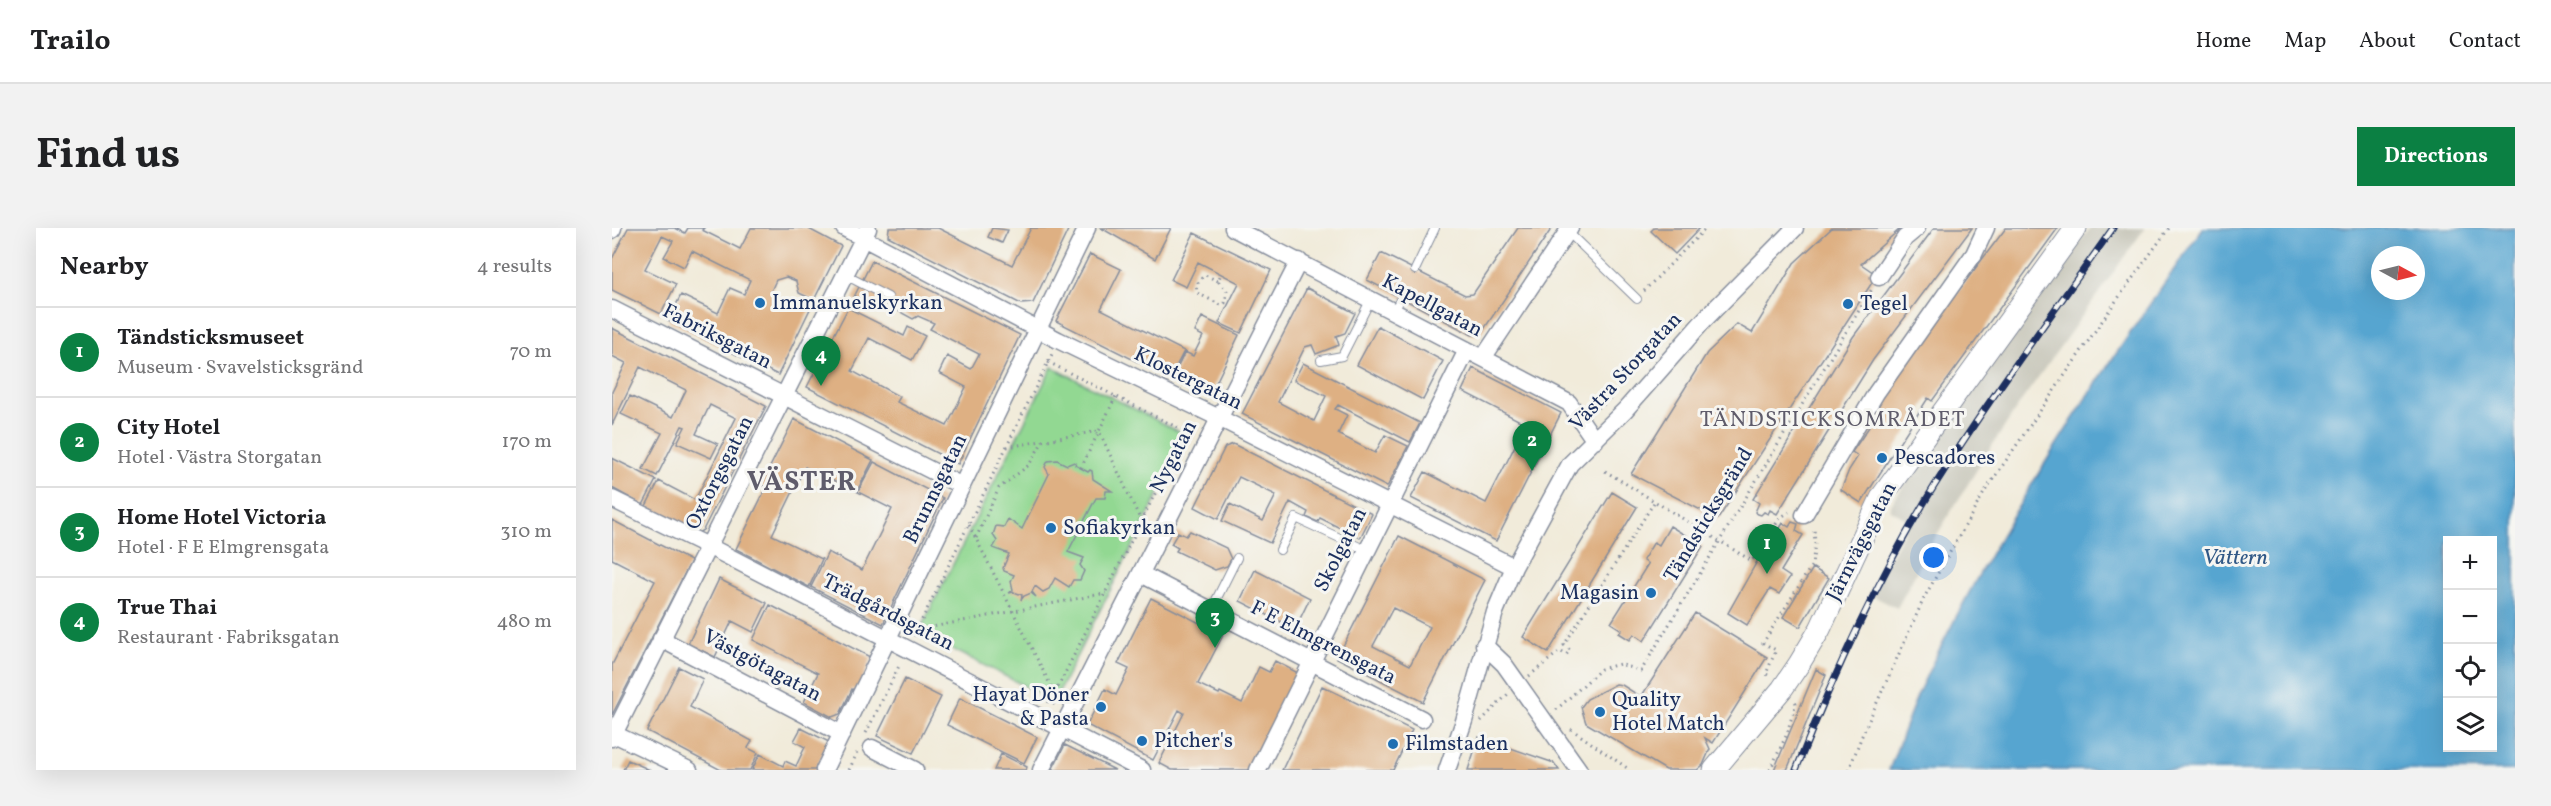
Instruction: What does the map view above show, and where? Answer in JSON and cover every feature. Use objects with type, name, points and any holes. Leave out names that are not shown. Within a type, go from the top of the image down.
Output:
[{"type":"street","name":"Klostergatan","points":[[844,228],[866,233],[1058,340],[1219,418],[1389,506],[1514,567]]},
{"type":"street","name":"Brunnsgatan","points":[[824,770],[1087,228]]},
{"type":"street","name":"Kapellgatan","points":[[1233,228],[1371,299],[1398,305],[1467,350],[1569,403],[1595,441]]},
{"type":"street","points":[[1879,278],[1905,238],[1917,228]]},
{"type":"street","points":[[1804,515],[1876,393],[1974,254],[1986,228]]},
{"type":"street","name":"Järnvägsgatan","points":[[1714,770],[1782,689],[1799,664],[1820,629],[1882,496],[2076,228]]},
{"type":"street","name":"Västra Storgatan","points":[[1447,770],[1464,721],[1495,612],[1514,567],[1570,464],[1625,410],[1705,319],[1790,229]]},
{"type":"street","points":[[1483,358],[1569,230]]},
{"type":"street","name":"Oxtorgsgatan","points":[[613,735],[866,233]]},
{"type":"street","name":"Nygatan","points":[[1041,770],[1299,261]]},
{"type":"street","name":"Fabriksgatan","points":[[612,309],[962,486]]},
{"type":"street","name":"Skolgatan","points":[[1258,770],[1467,350]]},
{"type":"street","name":"Trädgårdsgatan","points":[[612,499],[908,649],[1065,723],[1142,770]]},
{"type":"street","name":"F E Elmgrensgata","points":[[1141,574],[1422,718]]},
{"type":"street","name":"Västgötagatan","points":[[661,639],[842,734]]},
{"type":"street","points":[[1484,645],[1504,664],[1579,770]]},
{"type":"street","points":[[613,735],[689,770]]},
{"type":"street","points":[[864,748],[915,770]]},
{"type":"lane","points":[[1415,270],[1435,228]]},
{"type":"lane","points":[[1569,230],[1637,299]]},
{"type":"lane","points":[[845,275],[888,297]]},
{"type":"lane","points":[[1321,360],[1342,356],[1371,299]]},
{"type":"lane","points":[[1280,550],[1296,518],[1366,550]]},
{"type":"lane","points":[[1212,610],[1238,558]]},
{"type":"path","points":[[1637,299],[1706,228]]},
{"type":"path","points":[[1849,770],[1861,738],[1925,596],[1985,491],[2169,228]]},
{"type":"path","points":[[1218,281],[1221,274]]},
{"type":"path","points":[[1205,275],[1218,281],[1227,291],[1225,303],[1221,305],[1197,293],[1196,288],[1205,275]]},
{"type":"path","name":"Tändsticksgränd","points":[[1561,716],[1556,710],[1600,669],[1620,664],[1641,670],[1879,278]]},
{"type":"path","points":[[849,770],[864,748],[917,630],[1058,340]]},
{"type":"path","points":[[1048,362],[1207,442]]},
{"type":"path","points":[[1081,468],[1116,396]]},
{"type":"path","points":[[1007,447],[1099,431]]},
{"type":"path","points":[[1099,431],[1142,521]]},
{"type":"path","points":[[1055,693],[1186,432]]},
{"type":"path","points":[[976,538],[999,488],[1029,465],[1043,441]]},
{"type":"path","points":[[1605,471],[1752,561],[1780,518],[1795,509],[1812,521],[1814,558],[1812,565],[1763,643],[1776,650],[1767,675]]},
{"type":"path","points":[[1480,723],[1517,685],[1560,651],[1566,655],[1570,650],[1564,645],[1655,501]]},
{"type":"path","points":[[969,525],[1055,693],[1065,723]]},
{"type":"path","points":[[917,630],[1106,592]]},
{"type":"path","points":[[1770,770],[1792,718],[1796,703],[1793,698]]},
{"type":"path","points":[[1566,723],[1571,729],[1630,770]]},
{"type":"shaded area","points":[[2090,228],[2145,228],[2022,400],[1984,458],[1933,541],[1897,608],[1869,594],[1910,521],[1889,509],[1895,498]]},
{"type":"green space","points":[[1052,367],[1188,436],[1054,701],[919,632]]},
{"type":"water","name":"Vättern","points":[[2203,228],[2515,228],[2515,770],[1889,770],[1922,685],[1952,625],[2018,508],[2089,394]]},
{"type":"building","points":[[628,228],[675,228],[685,233],[688,228],[704,228],[702,230],[740,249],[751,228],[807,228],[841,246],[814,300],[799,293],[796,281],[786,277],[776,280],[771,291],[775,301],[784,306],[795,301],[810,309],[778,375],[668,321],[681,295],[718,313],[730,288],[744,294],[750,280],[692,251],[684,267],[664,257],[673,241],[662,236],[645,269],[676,284],[661,314],[612,290],[612,259]]},
{"type":"building","points":[[889,228],[938,228],[1012,265],[1031,228],[1069,228],[1033,303],[1021,304],[888,236]]},
{"type":"building","points":[[992,228],[1008,230],[1002,243],[988,237]]},
{"type":"building","points":[[1101,228],[1171,228],[1155,259]]},
{"type":"building","points":[[1518,228],[1552,228],[1480,335],[1472,335],[1367,280],[1381,253],[1465,295],[1473,294]]},
{"type":"building","points":[[1654,228],[1700,228],[1675,254],[1651,231]]},
{"type":"building","points":[[1832,228],[1901,228],[1861,264],[1877,275],[1718,519],[1631,474],[1707,353],[1737,324],[1752,333],[1794,263]]},
{"type":"building","points":[[1934,228],[1972,228],[1873,360],[1777,514],[1770,510],[1768,514],[1764,512],[1761,515],[1758,514],[1755,512],[1759,503],[1753,499],[1853,337]]},
{"type":"building","points":[[2006,228],[2058,228],[1932,401],[1928,398],[1861,503],[1841,490],[1858,456],[1852,452],[1869,427],[1864,424],[1914,349]]},
{"type":"building","points":[[1194,233],[1271,270],[1241,333],[1219,323],[1239,283],[1198,262],[1186,287],[1171,280]]},
{"type":"building","points":[[1090,254],[1121,269],[1101,309],[1184,351],[1170,378],[1056,321]]},
{"type":"building","points":[[872,261],[1020,335],[958,464],[807,387],[848,308],[904,336],[908,327],[925,336],[912,360],[869,338],[852,371],[900,397],[897,402],[947,426],[966,387],[939,373],[947,356],[971,369],[979,354],[930,329],[934,323],[918,316],[913,319],[882,302],[876,310],[853,299]]},
{"type":"building","points":[[1307,288],[1355,313],[1345,333],[1336,336],[1339,345],[1316,354],[1312,345],[1305,347],[1278,402],[1314,421],[1326,396],[1294,380],[1303,363],[1420,423],[1410,442],[1338,405],[1335,409],[1347,415],[1338,434],[1375,453],[1385,435],[1408,446],[1387,487],[1242,414]]},
{"type":"building","points":[[1202,317],[1239,335],[1209,397],[1172,379],[1185,352],[1193,356],[1203,336],[1195,332]]},
{"type":"building","points":[[1378,326],[1443,361],[1423,400],[1357,365]]},
{"type":"building","points":[[612,328],[766,406],[703,530],[698,533],[646,506],[659,481],[695,500],[736,418],[710,405],[696,434],[718,444],[711,458],[677,443],[685,427],[682,426],[657,476],[643,469],[662,433],[621,414],[630,396],[673,417],[686,390],[640,367],[612,425],[612,392],[626,363],[612,356]]},
{"type":"building","points":[[1473,368],[1561,413],[1496,541],[1411,498],[1425,472],[1486,503],[1526,424],[1462,391]]},
{"type":"building","points":[[794,419],[873,460],[857,491],[805,467],[772,535],[822,559],[809,587],[736,549],[766,488],[761,485]]},
{"type":"building","points":[[1233,444],[1372,514],[1360,538],[1320,518],[1318,522],[1306,517],[1308,512],[1290,502],[1270,543],[1222,521],[1230,504],[1263,521],[1276,495],[1239,477],[1218,519],[1195,507],[1225,447]]},
{"type":"building","points":[[612,458],[656,480],[643,505],[612,488]]},
{"type":"building","name":"Sofiakyrkan","points":[[1057,460],[1067,465],[1074,462],[1075,465],[1088,472],[1092,471],[1093,479],[1112,491],[1106,491],[1105,498],[1096,498],[1068,552],[1084,558],[1080,565],[1084,571],[1080,580],[1073,580],[1069,587],[1055,578],[1049,589],[1043,592],[1035,586],[1032,592],[1036,597],[1031,593],[1021,600],[1022,595],[1009,593],[1013,590],[1011,581],[1014,575],[1004,571],[1003,568],[1009,554],[993,548],[997,541],[993,535],[996,526],[1004,527],[1008,519],[1022,529],[1049,474],[1045,467],[1048,461]]},
{"type":"building","points":[[874,462],[943,498],[883,624],[811,587],[828,552],[862,570],[892,509],[858,492]]},
{"type":"building","points":[[1612,492],[1637,507],[1548,653],[1523,637]]},
{"type":"building","points":[[612,520],[691,561],[612,715],[612,665],[655,581],[612,559]]},
{"type":"building","points":[[1792,522],[1798,524],[1796,531],[1803,535],[1781,571],[1790,577],[1779,594],[1770,589],[1747,625],[1728,613],[1759,558],[1761,560],[1783,523],[1789,527]]},
{"type":"building","name":"Magasin","points":[[1670,526],[1703,546],[1644,641],[1634,634],[1630,640],[1619,633],[1622,630],[1611,623],[1648,564],[1643,560],[1654,542],[1659,545]]},
{"type":"building","points":[[1190,531],[1226,548],[1231,559],[1227,566],[1215,570],[1176,551],[1178,548],[1171,544],[1178,532],[1186,536]]},
{"type":"building","points":[[1399,536],[1485,580],[1423,702],[1337,658]],"holes":[[[1393,608],[1430,627],[1410,665],[1373,646]]]},
{"type":"building","points":[[1813,568],[1829,578],[1800,627],[1783,617]]},
{"type":"building","points":[[1255,570],[1310,598],[1295,629],[1240,601]]},
{"type":"building","points":[[719,579],[767,603],[753,632],[732,621],[715,657],[688,644]]},
{"type":"building","points":[[1151,598],[1223,635],[1198,684],[1242,703],[1259,667],[1269,672],[1275,661],[1298,673],[1249,770],[1172,770],[1159,763],[1184,713],[1179,710],[1153,760],[1087,725],[1105,689],[1116,695],[1129,669],[1118,664]]},
{"type":"building","points":[[770,605],[872,658],[857,691],[852,689],[840,714],[832,717],[804,702],[818,673],[753,640]]},
{"type":"building","points":[[1695,613],[1767,657],[1713,743],[1705,738],[1710,749],[1703,765],[1697,770],[1666,770],[1586,723],[1581,707],[1587,699],[1616,684],[1622,685],[1641,697]]},
{"type":"building","points":[[679,667],[703,679],[690,707],[752,741],[748,748],[758,753],[750,770],[721,770],[647,731]]},
{"type":"building","points":[[1816,669],[1826,675],[1787,770],[1774,770]]},
{"type":"building","points":[[905,679],[941,697],[913,753],[877,736]]},
{"type":"building","points":[[1322,686],[1412,730],[1393,770],[1282,770]]},
{"type":"building","points":[[960,698],[1037,737],[1024,763],[947,725]]},
{"type":"building","points":[[801,728],[829,742],[815,770],[752,770],[760,754],[783,766],[785,761],[796,766],[805,747],[794,741]]},
{"type":"building","points":[[1479,737],[1554,763],[1559,770],[1468,770]]},
{"type":"building","points":[[1065,745],[1115,770],[1052,770]]},
{"type":"building","points":[[1001,754],[1027,767],[1026,770],[994,770]]},
{"type":"building","points":[[628,760],[650,770],[623,770]]},
{"type":"railway","points":[[1796,770],[1859,624],[1915,519],[1935,485],[2022,355],[2113,228]]},
{"type":"place","name":"Immanuelskyrkan","points":[[760,303]]},
{"type":"place","name":"Tegel","points":[[1848,304]]},
{"type":"place","name":"True Thai","points":[[821,386]]},
{"type":"place","name":"Pescadores","points":[[1882,458]]},
{"type":"place","name":"City Hotel","points":[[1532,471]]},
{"type":"place","name":"Sofiakyrkan","points":[[1051,528]]},
{"type":"place","name":"Tändsticksmuseet","points":[[1767,574]]},
{"type":"place","name":"Magasin","points":[[1651,593]]},
{"type":"place","name":"Home Hotel Victoria","points":[[1215,648]]},
{"type":"place","name":"Hayat Döner & Pasta","points":[[1101,707]]},
{"type":"place","name":"Quality Hotel Match","points":[[1600,712]]},
{"type":"place","name":"Pitcher's","points":[[1142,741]]},
{"type":"place","name":"Filmstaden","points":[[1393,744]]},
{"type":"district","name":"TÄNDSTICKSOMRÅDET","points":[[1833,420]]},
{"type":"district","name":"VÄSTER","points":[[802,483]]}]
